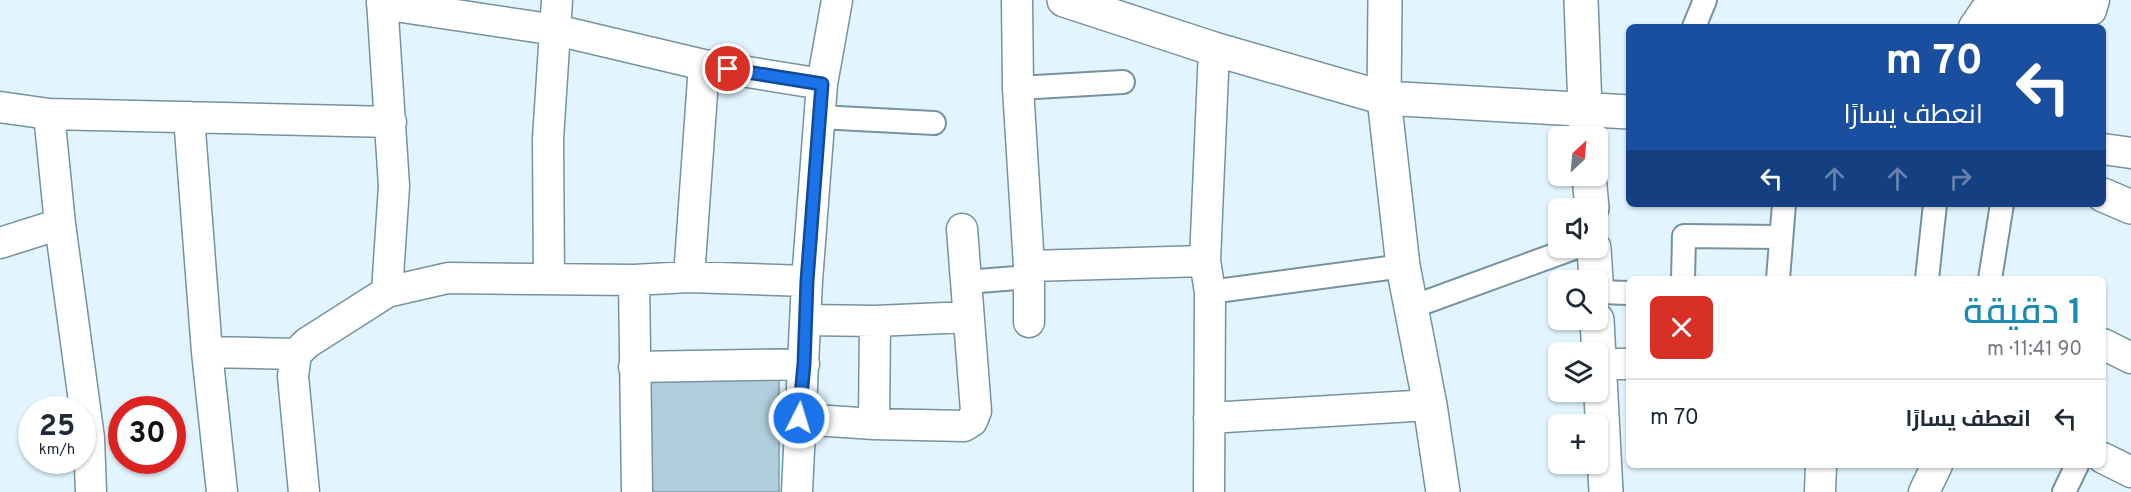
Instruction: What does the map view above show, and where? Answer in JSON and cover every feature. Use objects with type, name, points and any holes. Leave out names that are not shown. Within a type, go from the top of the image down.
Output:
[{"type":"street","points":[[549,279],[548,139],[557,0]]},
{"type":"street","points":[[796,492],[807,281],[819,117],[822,84],[837,0]]},
{"type":"street","points":[[1017,0],[1018,88],[1029,272],[1029,322]]},
{"type":"street","points":[[1064,0],[1118,9],[1214,49],[1384,98],[1585,123],[1626,113]]},
{"type":"street","points":[[1385,0],[1384,98],[1403,266],[1430,405],[1443,492]]},
{"type":"street","points":[[1581,0],[1585,123]]},
{"type":"street","points":[[1695,24],[1705,0]]},
{"type":"street","points":[[1976,24],[1985,11],[1996,9],[2078,14],[2091,10],[2094,0]]},
{"type":"street","points":[[387,292],[394,186],[382,2],[556,30],[704,65],[822,84]]},
{"type":"street","points":[[1209,492],[1210,292],[1204,261],[1214,49]]},
{"type":"street","points":[[689,277],[704,65]]},
{"type":"street","points":[[1018,88],[1123,82]]},
{"type":"street","points":[[0,107],[50,114],[391,122]]},
{"type":"street","points":[[50,114],[60,224],[89,438],[91,492]]},
{"type":"street","points":[[189,117],[207,352],[222,492]]},
{"type":"street","points":[[819,117],[934,123]]},
{"type":"street","points":[[2106,149],[2131,153]]},
{"type":"street","points":[[2106,196],[2131,207]]},
{"type":"street","points":[[1778,276],[1784,207]]},
{"type":"street","points":[[1927,276],[1935,207]]},
{"type":"street","points":[[1990,276],[2002,207]]},
{"type":"street","points":[[0,243],[60,224]]},
{"type":"street","points":[[799,418],[874,424],[964,426],[972,421],[976,411],[962,229]]},
{"type":"street","points":[[1683,276],[1684,236],[1780,237]]},
{"type":"street","points":[[1412,307],[1548,257]]},
{"type":"street","points":[[966,282],[1029,272],[1204,261]]},
{"type":"street","points":[[1210,292],[1403,266]]},
{"type":"street","points":[[304,492],[293,376],[296,354],[307,343],[387,292],[448,278],[634,280],[689,277],[807,281]]},
{"type":"street","points":[[634,280],[637,492]]},
{"type":"street","points":[[1608,292],[1626,293]]},
{"type":"street","points":[[806,320],[875,321],[968,317]]},
{"type":"street","points":[[874,424],[875,321]]},
{"type":"street","points":[[1601,330],[1614,364],[1606,492]]},
{"type":"street","points":[[2106,346],[2131,358]]},
{"type":"street","points":[[207,352],[296,354]]},
{"type":"street","points":[[634,367],[804,364]]},
{"type":"street","points":[[1209,418],[1430,405]]},
{"type":"street","points":[[2106,460],[2131,472]]},
{"type":"street","points":[[1820,492],[1821,468]]},
{"type":"street","points":[[1924,492],[1936,468]]},
{"type":"street","points":[[2064,492],[2076,468]]},
{"type":"building","points":[[650,379],[779,380],[779,492],[650,492]]},
{"type":"route","points":[[728,69],[822,84],[799,418]]}]
